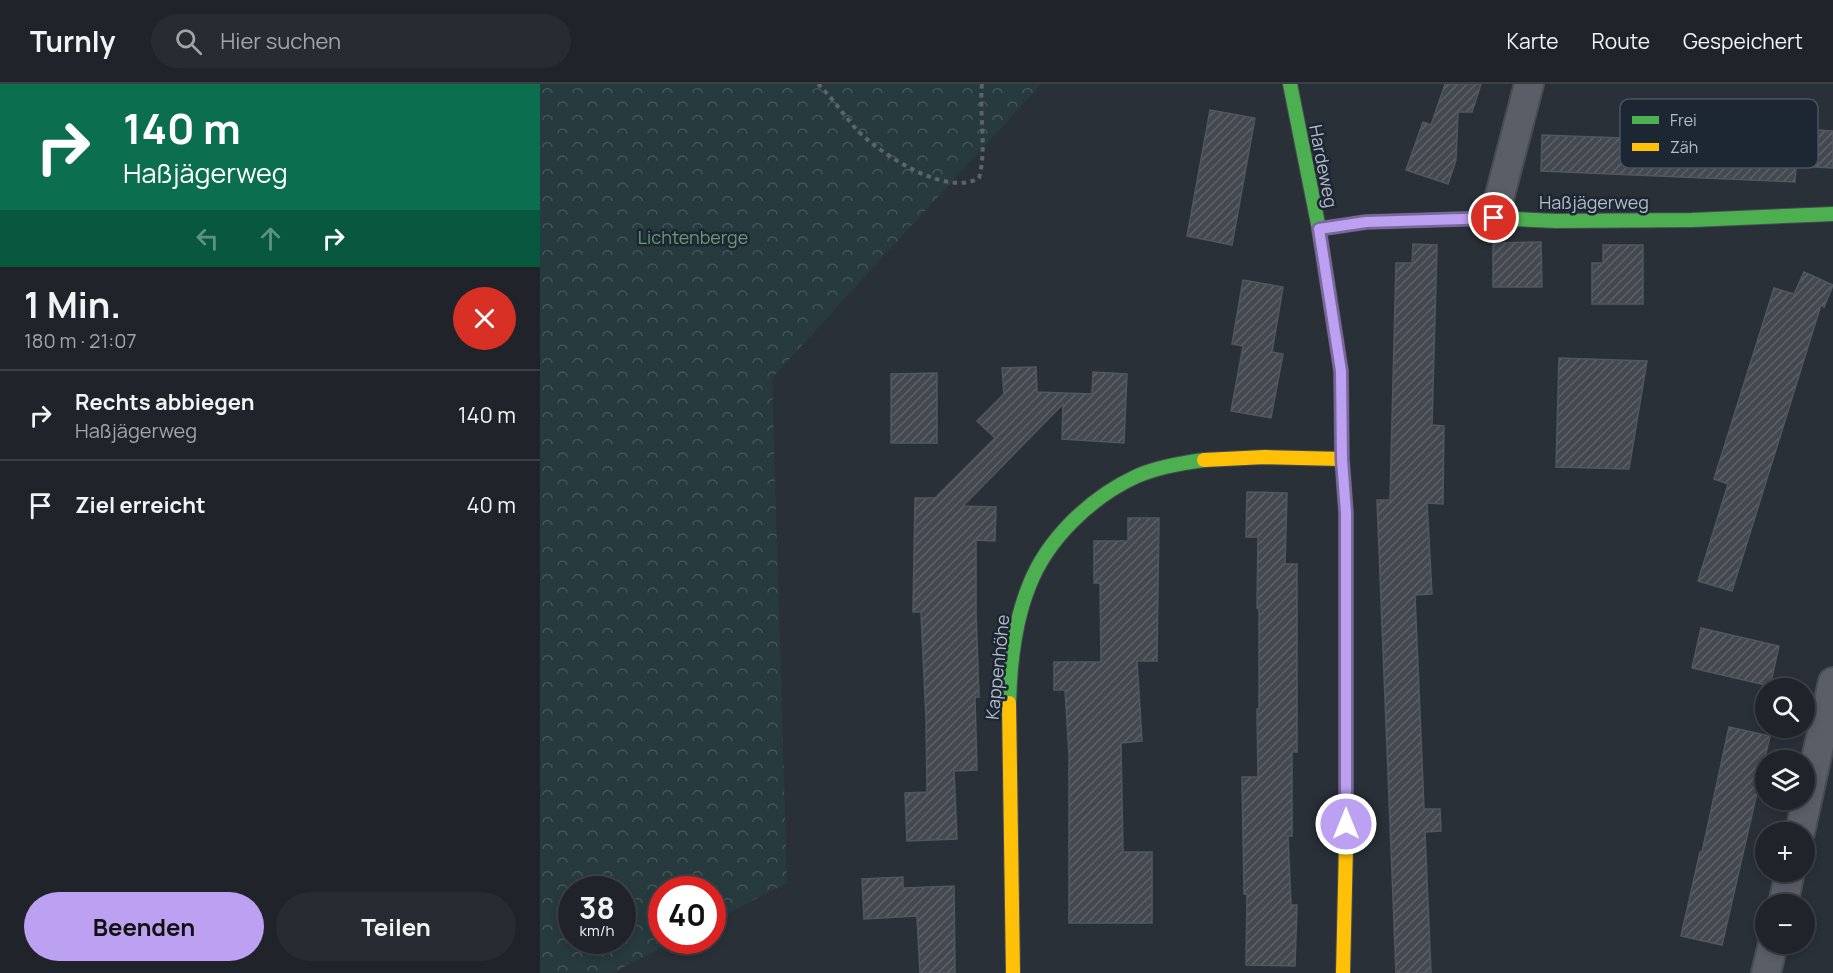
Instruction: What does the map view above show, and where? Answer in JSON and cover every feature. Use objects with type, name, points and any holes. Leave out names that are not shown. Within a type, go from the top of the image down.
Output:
[{"type":"street","name":"Hardeweg","points":[[1290,84],[1319,229],[1341,371],[1342,459],[1346,513],[1346,845],[1343,973]]},
{"type":"street","points":[[1494,218],[1529,84]]},
{"type":"street","name":"Haßjägerweg","points":[[1319,229],[1366,222],[1494,218],[1556,221],[1681,220],[1833,214]]},
{"type":"street","name":"Kappenhöhe","points":[[1013,973],[1009,692],[1020,611],[1029,583],[1039,565],[1050,548],[1092,506],[1120,484],[1141,474],[1187,462],[1214,459],[1342,459]]},
{"type":"street","points":[[1802,822],[1833,682]]},
{"type":"street","points":[[1766,973],[1771,954]]},
{"type":"path","points":[[818,84],[861,134],[890,156],[917,172],[950,183],[969,184],[979,178],[983,163],[980,101],[982,84]]},
{"type":"green space","name":"Lichtenberge","points":[[540,84],[1041,84],[772,378],[787,883],[726,914],[726,876],[648,876],[649,954],[612,973],[540,973]]},
{"type":"building","points":[[1445,84],[1481,84],[1472,112],[1458,112],[1456,160],[1448,184],[1406,170],[1423,122],[1431,125]]},
{"type":"building","points":[[1210,110],[1255,118],[1232,245],[1187,236]]},
{"type":"building","points":[[1818,130],[1833,131],[1833,168],[1818,167]]},
{"type":"building","points":[[1542,135],[1620,138],[1620,168],[1796,168],[1795,182],[1541,171]]},
{"type":"building","points":[[1541,242],[1542,287],[1493,287],[1493,243]]},
{"type":"building","points":[[1413,244],[1437,245],[1432,425],[1444,426],[1443,504],[1427,503],[1432,594],[1415,595],[1424,809],[1440,809],[1441,831],[1425,832],[1431,973],[1396,973],[1377,500],[1390,500],[1396,263],[1412,263]]},
{"type":"building","points":[[1603,245],[1643,245],[1643,304],[1592,304],[1592,263],[1603,263]]},
{"type":"building","points":[[1804,272],[1833,285],[1824,307],[1821,305],[1732,591],[1698,581],[1728,484],[1714,479],[1774,288],[1794,294]]},
{"type":"building","points":[[1243,280],[1283,287],[1272,352],[1283,354],[1271,418],[1231,411],[1243,346],[1232,344]]},
{"type":"building","points":[[1559,358],[1647,361],[1629,469],[1556,467]]},
{"type":"building","points":[[1036,367],[1037,392],[1092,394],[1093,372],[1127,374],[1124,443],[1062,439],[1063,404],[963,506],[996,507],[995,541],[976,540],[979,697],[975,697],[977,770],[954,771],[957,839],[907,841],[905,793],[927,792],[921,612],[913,612],[915,498],[935,498],[995,438],[977,421],[1004,394],[1002,368]]},
{"type":"building","points":[[937,373],[937,443],[891,443],[891,374]]},
{"type":"building","points":[[1247,492],[1287,493],[1285,564],[1297,564],[1297,752],[1292,752],[1292,836],[1288,836],[1291,905],[1297,905],[1295,966],[1246,965],[1247,894],[1244,894],[1242,777],[1258,777],[1257,709],[1259,709],[1258,537],[1246,537]]},
{"type":"building","points":[[1128,518],[1159,518],[1157,661],[1137,661],[1142,741],[1121,743],[1123,852],[1152,852],[1152,923],[1069,923],[1069,754],[1065,690],[1054,690],[1054,662],[1101,662],[1100,583],[1094,583],[1094,541],[1128,541]]},
{"type":"building","points":[[1701,628],[1779,646],[1772,678],[1755,678],[1755,683],[1692,668]]},
{"type":"building","points":[[1729,727],[1755,733],[1755,738],[1770,738],[1767,750],[1755,750],[1755,801],[1722,945],[1681,936],[1700,852],[1702,852]]},
{"type":"building","points":[[903,877],[903,888],[954,886],[955,973],[920,973],[917,916],[864,919],[862,879]]},
{"type":"traffic: fast","points":[[1290,84],[1319,229],[1341,371],[1342,459],[1346,512],[1346,642]]},
{"type":"traffic: fast","points":[[1319,229],[1366,222],[1494,218],[1556,221],[1692,220],[1833,214]]},
{"type":"traffic: fast","points":[[1009,703],[1014,643],[1024,600],[1037,569],[1059,536],[1072,521],[1103,495],[1137,476],[1178,464],[1204,460]]},
{"type":"traffic: slow","points":[[1204,460],[1265,457],[1342,459]]},
{"type":"traffic: slow","points":[[1343,973],[1346,845],[1346,642]]},
{"type":"traffic: slow","points":[[1009,703],[1013,973]]},
{"type":"route","points":[[1346,824],[1346,513],[1342,459],[1341,371],[1319,229],[1366,222],[1494,218]]}]
